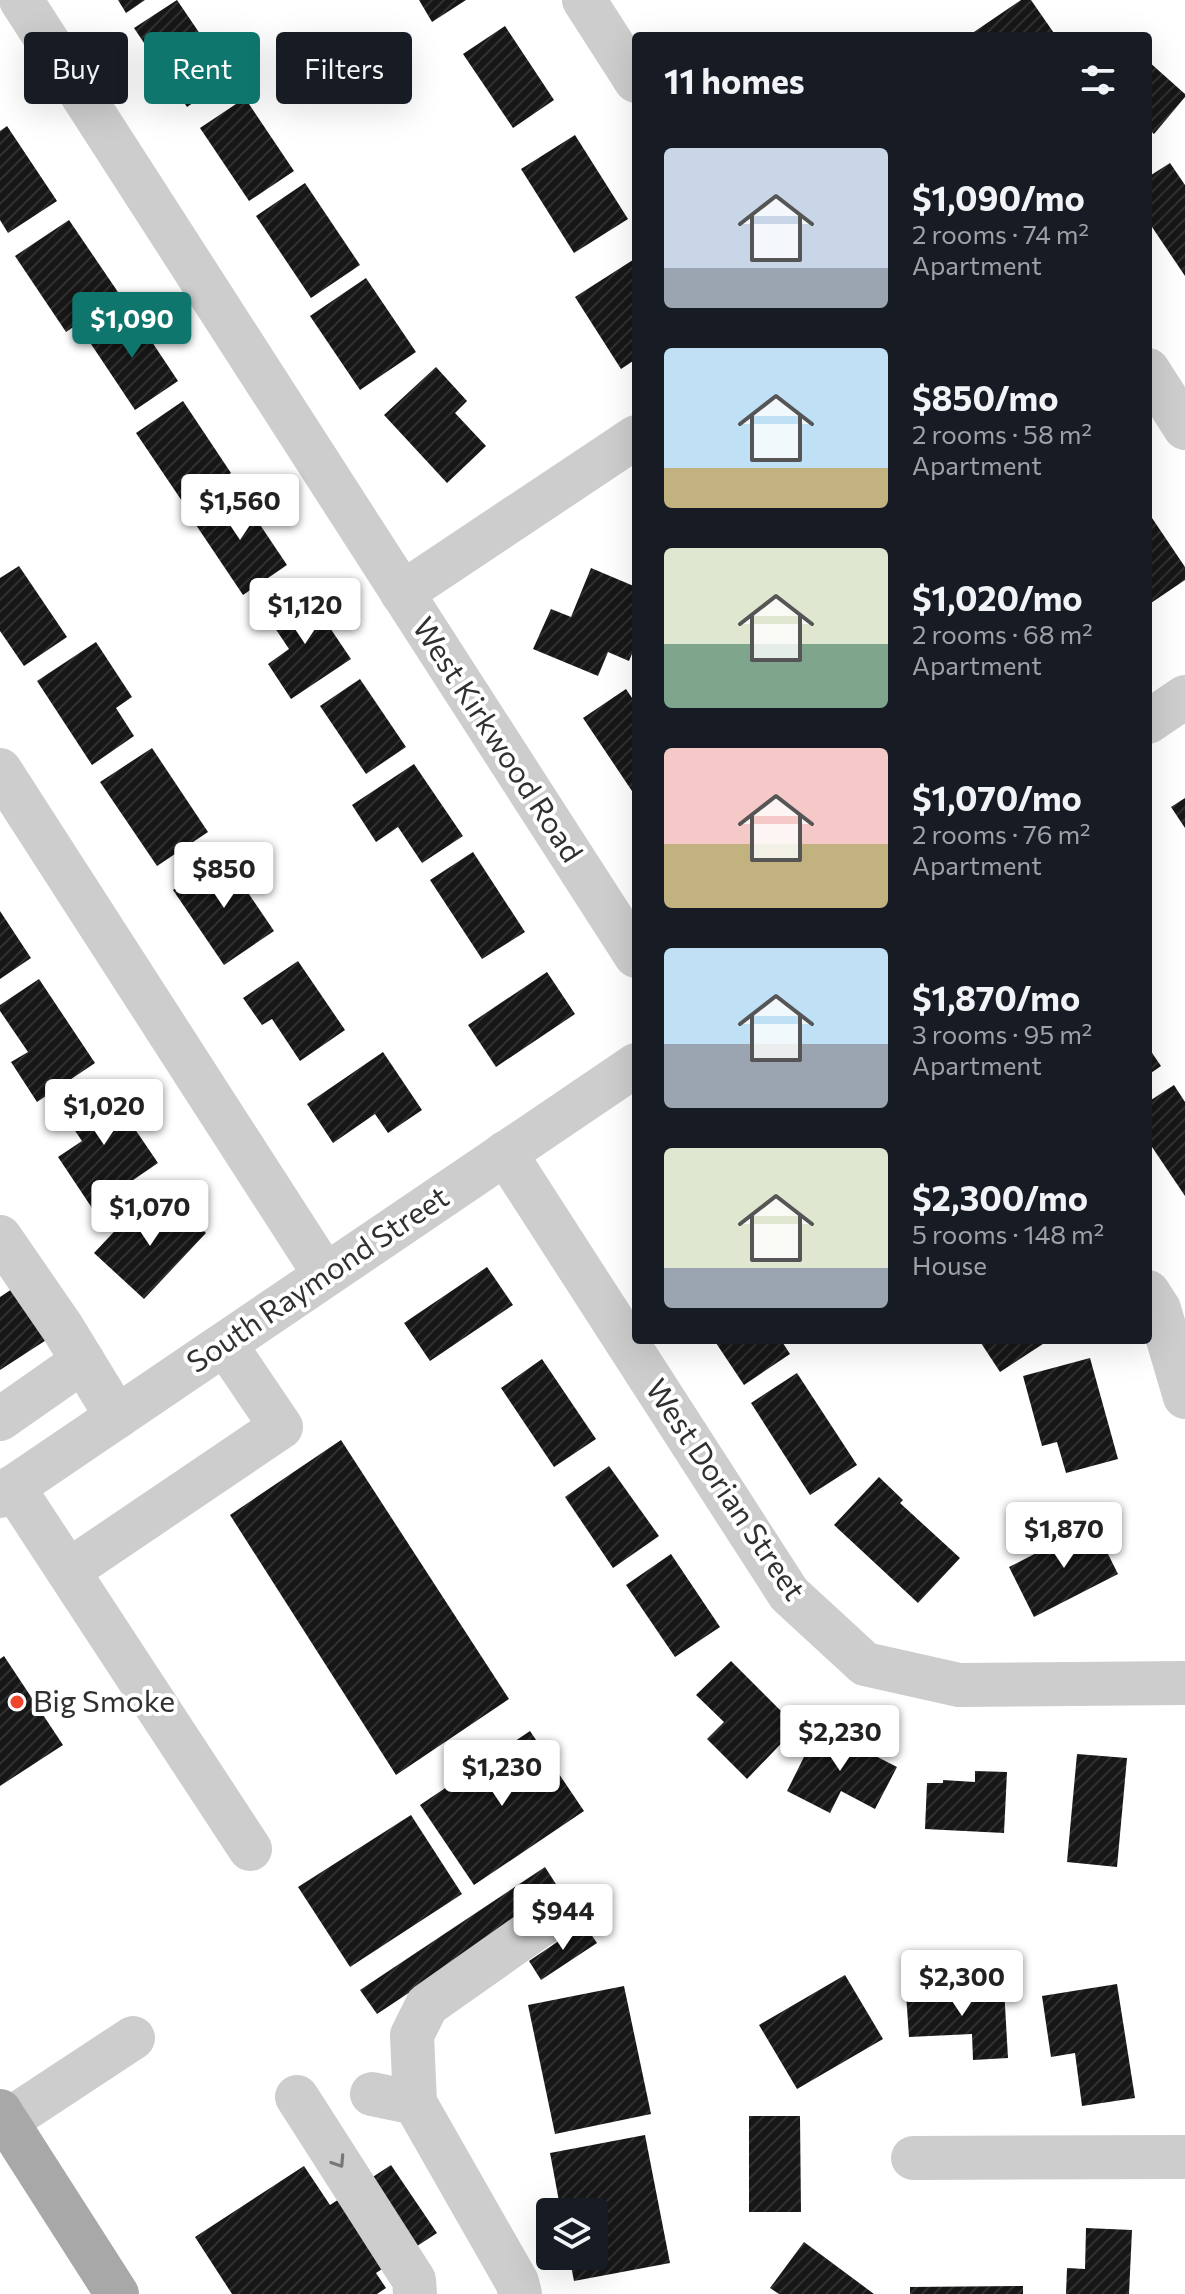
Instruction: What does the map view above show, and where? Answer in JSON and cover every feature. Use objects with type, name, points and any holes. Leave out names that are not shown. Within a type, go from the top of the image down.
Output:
[{"type":"main road","points":[[3,2116],[117,2294]]},
{"type":"street","name":"West Kirkwood Road","points":[[21,0],[632,950]]},
{"type":"street","points":[[584,0],[632,75]]},
{"type":"street","points":[[1152,376],[1185,428]]},
{"type":"street","points":[[402,593],[632,440]]},
{"type":"street","points":[[1152,719],[1185,697]]},
{"type":"street","points":[[0,770],[325,1275]]},
{"type":"street","name":"South Raymond Street","points":[[7,1492],[632,1068]]},
{"type":"street","name":"West Dorian Street","points":[[505,1153],[789,1594],[865,1664],[959,1685],[1185,1683]]},
{"type":"street","points":[[0,1237],[62,1327],[117,1417]]},
{"type":"street","points":[[1152,1298],[1159,1309],[1185,1397]]},
{"type":"street","points":[[68,1571],[281,1427],[225,1344]]},
{"type":"street","points":[[0,1419],[83,1361]]},
{"type":"street","points":[[7,1492],[68,1571],[250,1849]]},
{"type":"street","points":[[520,2294],[517,2282],[415,2103],[412,2035],[427,2005],[566,1907]]},
{"type":"street","points":[[3,2116],[133,2038]]},
{"type":"street","points":[[372,2094],[415,2103]]},
{"type":"street","points":[[297,2097],[414,2280],[415,2294]]},
{"type":"street","points":[[913,2158],[1185,2157]]},
{"type":"building","points":[[118,0],[145,0],[126,13]]},
{"type":"building","points":[[177,0],[199,32],[144,32],[144,43],[134,28]]},
{"type":"building","points":[[419,0],[466,0],[432,22]]},
{"type":"building","points":[[1021,0],[1031,0],[1053,32],[974,32]]},
{"type":"building","points":[[505,26],[554,100],[513,128],[463,54]]},
{"type":"building","points":[[1152,65],[1185,94],[1154,134],[1152,132]]},
{"type":"building","points":[[236,104],[249,104],[294,171],[249,201],[200,128]]},
{"type":"building","points":[[7,126],[57,201],[8,233],[0,220],[0,131]]},
{"type":"building","points":[[575,135],[628,219],[574,253],[521,169]]},
{"type":"building","points":[[1170,163],[1185,185],[1185,276],[1152,227],[1152,174]]},
{"type":"building","points":[[305,183],[360,265],[311,298],[256,216]]},
{"type":"building","points":[[69,220],[120,295],[66,332],[15,256]]},
{"type":"building","points":[[632,261],[632,362],[621,369],[575,297]]},
{"type":"building","points":[[366,278],[416,352],[360,390],[310,316]]},
{"type":"building","points":[[130,309],[178,381],[135,410],[87,338]]},
{"type":"building","points":[[436,367],[467,401],[455,413],[486,446],[447,483],[384,415]]},
{"type":"building","points":[[183,401],[231,473],[184,504],[136,433]]},
{"type":"building","points":[[236,489],[287,565],[243,595],[192,519]]},
{"type":"building","points":[[1152,518],[1185,567],[1185,580],[1152,602]]},
{"type":"building","points":[[19,566],[67,637],[24,666],[0,631],[0,578]]},
{"type":"building","points":[[591,568],[632,585],[632,654],[629,661],[608,652],[598,676],[533,649],[551,609],[571,617]]},
{"type":"building","points":[[305,591],[351,659],[291,699],[268,664],[289,649],[267,616]]},
{"type":"building","points":[[96,642],[132,697],[116,708],[134,736],[92,765],[37,681]]},
{"type":"building","points":[[360,679],[406,747],[366,774],[320,706]]},
{"type":"building","points":[[626,689],[632,698],[632,791],[583,718]]},
{"type":"building","points":[[152,748],[208,832],[157,866],[100,782]]},
{"type":"building","points":[[414,764],[463,836],[422,863],[398,827],[376,842],[352,805]]},
{"type":"building","points":[[1185,798],[1185,828],[1171,807]]},
{"type":"building","points":[[473,852],[525,932],[482,959],[430,880]]},
{"type":"building","points":[[223,856],[274,931],[224,965],[173,890]]},
{"type":"building","points":[[0,911],[31,958],[0,979]]},
{"type":"building","points":[[298,961],[345,1030],[300,1061],[272,1019],[262,1025],[243,998]]},
{"type":"building","points":[[547,972],[575,1014],[496,1067],[468,1025]]},
{"type":"building","points":[[39,979],[95,1063],[37,1102],[11,1062],[28,1052],[0,1011],[0,1005]]},
{"type":"building","points":[[383,1052],[422,1110],[388,1133],[375,1114],[333,1143],[307,1104]]},
{"type":"building","points":[[1152,1053],[1161,1066],[1152,1072]]},
{"type":"building","points":[[103,1082],[158,1163],[92,1208],[58,1157],[82,1141],[61,1110]]},
{"type":"building","points":[[1174,1085],[1185,1102],[1185,1196],[1152,1147],[1152,1099]]},
{"type":"building","points":[[170,1200],[206,1233],[144,1299],[94,1253],[127,1218],[141,1231]]},
{"type":"building","points":[[487,1267],[513,1305],[430,1361],[404,1323]]},
{"type":"building","points":[[21,1283],[54,1335],[0,1370],[0,1297]]},
{"type":"building","points":[[717,1344],[784,1344],[790,1354],[744,1385]]},
{"type":"building","points":[[982,1344],[1043,1344],[1000,1372]]},
{"type":"building","points":[[1090,1358],[1118,1459],[1066,1473],[1057,1442],[1042,1446],[1023,1376]]},
{"type":"building","points":[[542,1359],[596,1439],[554,1467],[501,1388]]},
{"type":"building","points":[[797,1373],[857,1465],[810,1495],[751,1403]]},
{"type":"building","points":[[341,1440],[509,1699],[396,1775],[230,1515]]},
{"type":"building","points":[[609,1466],[659,1536],[613,1568],[565,1497]]},
{"type":"building","points":[[879,1477],[903,1500],[900,1503],[960,1558],[918,1603],[834,1525]]},
{"type":"building","points":[[1093,1524],[1118,1574],[1034,1617],[1009,1567]]},
{"type":"building","points":[[671,1554],[720,1627],[675,1657],[626,1585]]},
{"type":"building","name":"Big Smoke","points":[[4,1656],[63,1745],[0,1786],[0,1659]]},
{"type":"building","points":[[731,1661],[797,1727],[747,1779],[707,1739],[724,1722],[696,1695]]},
{"type":"building","points":[[819,1727],[897,1767],[875,1809],[841,1791],[830,1813],[787,1791]]},
{"type":"building","points":[[530,1731],[584,1811],[474,1885],[420,1805]]},
{"type":"building","points":[[1077,1754],[1127,1758],[1117,1867],[1067,1862]]},
{"type":"building","points":[[975,1771],[1007,1772],[1004,1833],[925,1829],[927,1783],[943,1783],[943,1780],[975,1782]]},
{"type":"building","points":[[411,1815],[462,1894],[350,1967],[298,1887]]},
{"type":"building","points":[[545,1867],[561,1892],[377,2014],[360,1990]]},
{"type":"building","points":[[584,1924],[597,1943],[541,1980],[529,1961]]},
{"type":"building","points":[[845,1975],[883,2039],[797,2089],[759,2025]]},
{"type":"building","points":[[1117,1984],[1135,2098],[1082,2106],[1075,2053],[1051,2057],[1042,1996]]},
{"type":"building","points":[[624,1986],[651,2114],[555,2134],[528,2005]]},
{"type":"building","points":[[1004,1988],[1008,2058],[973,2060],[972,2034],[909,2037],[906,1993]]},
{"type":"building","points":[[749,2116],[800,2116],[801,2212],[749,2212]]},
{"type":"building","points":[[645,2135],[670,2263],[574,2281],[572,2270],[608,2270],[608,2198],[558,2198],[550,2153]]},
{"type":"building","points":[[391,2165],[437,2233],[376,2273],[386,2288],[377,2294],[232,2294],[195,2237],[304,2166],[330,2205]]},
{"type":"building","points":[[1086,2228],[1132,2230],[1129,2294],[1066,2294],[1067,2268],[1085,2269]]},
{"type":"building","points":[[804,2242],[874,2294],[779,2294],[770,2288]]},
{"type":"building","points":[[1023,2286],[1023,2294],[910,2294],[910,2287]]},
{"type":"place","name":"Big Smoke","points":[[17,1702]]}]
